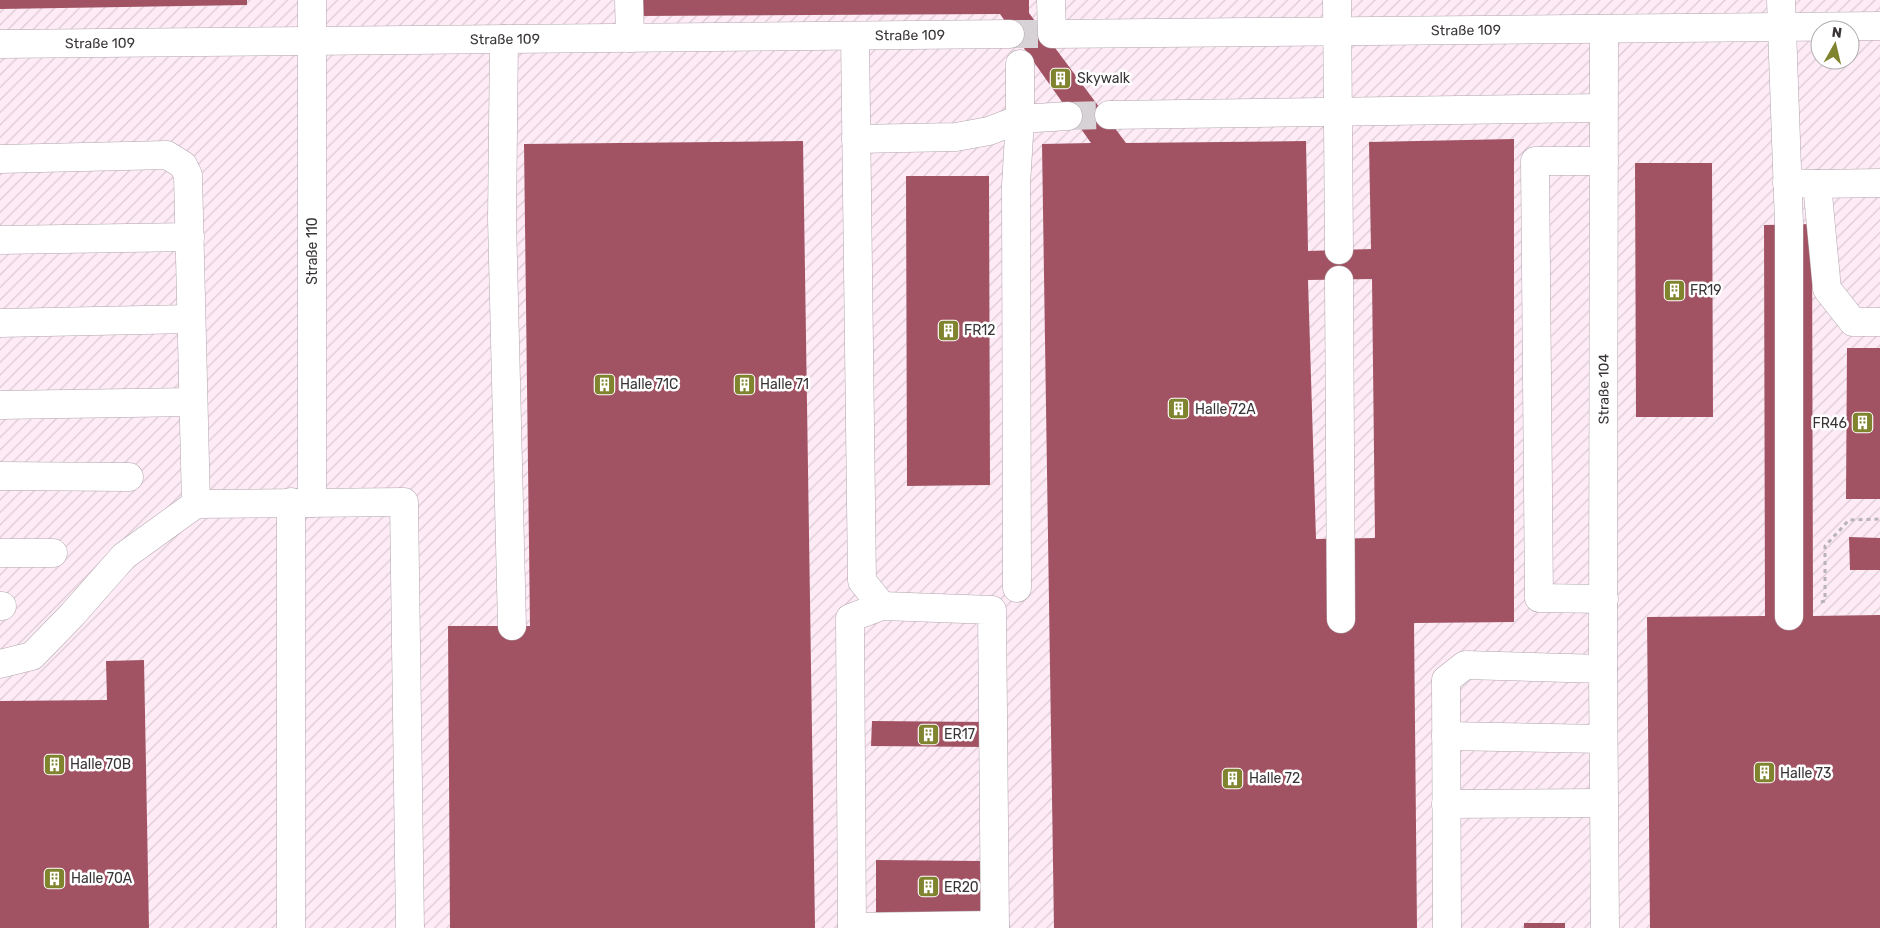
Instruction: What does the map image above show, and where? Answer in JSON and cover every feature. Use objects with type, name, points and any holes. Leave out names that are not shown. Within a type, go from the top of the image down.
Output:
[{"type":"street","name":"Straße 110","points":[[292,928],[312,0]]},
{"type":"street","points":[[630,0],[630,38]]},
{"type":"street","name":"Straße 109","points":[[1051,0],[1052,34],[1880,26]]},
{"type":"street","points":[[1337,0],[1339,250]]},
{"type":"street","points":[[1781,0],[1790,224],[1789,616]]},
{"type":"street","name":"Straße 104","points":[[1604,28],[1603,803],[1605,928]]},
{"type":"street","name":"Straße 109","points":[[0,44],[1010,34]]},
{"type":"street","points":[[855,36],[862,581],[882,606]]},
{"type":"street","points":[[504,39],[502,218],[512,626]]},
{"type":"street","points":[[1018,588],[1016,185],[1020,119],[1020,64]]},
{"type":"street","points":[[1109,115],[1603,108]]},
{"type":"street","points":[[856,139],[956,137],[989,131],[1020,119],[1068,116]]},
{"type":"street","points":[[0,159],[167,155],[183,165],[188,176],[196,504]]},
{"type":"street","points":[[1604,161],[1535,161],[1539,598],[1604,599]]},
{"type":"street","points":[[1787,183],[1880,183]]},
{"type":"street","points":[[1817,184],[1827,289],[1852,322],[1880,322]]},
{"type":"street","points":[[0,240],[190,237]]},
{"type":"street","points":[[1339,280],[1341,620]]},
{"type":"street","points":[[0,323],[191,319]]},
{"type":"street","points":[[0,405],[193,402]]},
{"type":"street","points":[[0,476],[129,477]]},
{"type":"street","points":[[0,664],[32,656],[72,615],[124,556],[196,504],[404,502],[410,928]]},
{"type":"street","points":[[0,553],[54,553]]},
{"type":"street","points":[[882,606],[992,610],[995,927],[852,927],[850,618],[882,606]]},
{"type":"street","points":[[1447,928],[1446,680],[1466,665],[1603,669]]},
{"type":"street","points":[[1446,736],[1603,739]]},
{"type":"street","points":[[1446,804],[1603,803]]},
{"type":"path","points":[[1813,604],[1825,601],[1825,546],[1849,520],[1880,519]]},
{"type":"shaded area","points":[[0,0],[1880,0],[1880,928],[0,928]]},
{"type":"building","points":[[0,0],[247,0],[247,5],[0,9]]},
{"type":"building","name":"Halle 72A","points":[[638,0],[1029,0],[1029,13],[1126,143],[1306,141],[1308,251],[1371,249],[1369,142],[1514,139],[1514,622],[1414,623],[1417,928],[1054,928],[1042,144],[1091,143],[1000,14],[638,16]],"holes":[[[1372,279],[1375,538],[1316,539],[1308,280]]]},
{"type":"building","name":"Halle 71","points":[[803,141],[815,928],[450,928],[448,626],[530,626],[524,144]]},
{"type":"building","name":"FR19","points":[[1635,163],[1712,163],[1713,417],[1636,417]]},
{"type":"building","name":"FR12","points":[[906,176],[989,176],[990,485],[907,486]]},
{"type":"building","name":"Halle 73","points":[[1812,224],[1813,616],[1880,615],[1880,928],[1650,928],[1647,617],[1765,616],[1764,225]]},
{"type":"building","name":"FR46","points":[[1847,348],[1880,348],[1880,499],[1846,499]]},
{"type":"building","points":[[1849,537],[1880,538],[1880,570],[1850,570]]},
{"type":"building","points":[[144,660],[149,928],[0,928],[0,701],[107,700],[106,661]]},
{"type":"building","name":"ER17","points":[[872,721],[985,722],[985,747],[871,746]]},
{"type":"building","name":"ER20","points":[[876,860],[981,861],[980,915],[876,913]]},
{"type":"building","points":[[1524,923],[1565,923],[1565,928],[1524,928]]},
{"type":"tunnel","points":[[1010,34],[1052,34]]},
{"type":"tunnel","points":[[1068,116],[1109,115]]},
{"type":"place","name":"Skywalk","points":[[1061,78]]},
{"type":"place","name":"FR19","points":[[1674,290]]},
{"type":"place","name":"FR12","points":[[948,330]]},
{"type":"place","name":"Halle 71C","points":[[604,384]]},
{"type":"place","name":"Halle 71","points":[[744,384]]},
{"type":"place","name":"Halle 72A","points":[[1179,409]]},
{"type":"place","name":"FR46","points":[[1863,423]]},
{"type":"place","name":"ER17","points":[[928,734]]},
{"type":"place","name":"Halle 70B","points":[[54,764]]},
{"type":"place","name":"Halle 73","points":[[1764,773]]},
{"type":"place","name":"Halle 72","points":[[1233,778]]},
{"type":"place","name":"Halle 70A","points":[[55,878]]},
{"type":"place","name":"ER20","points":[[928,887]]}]
